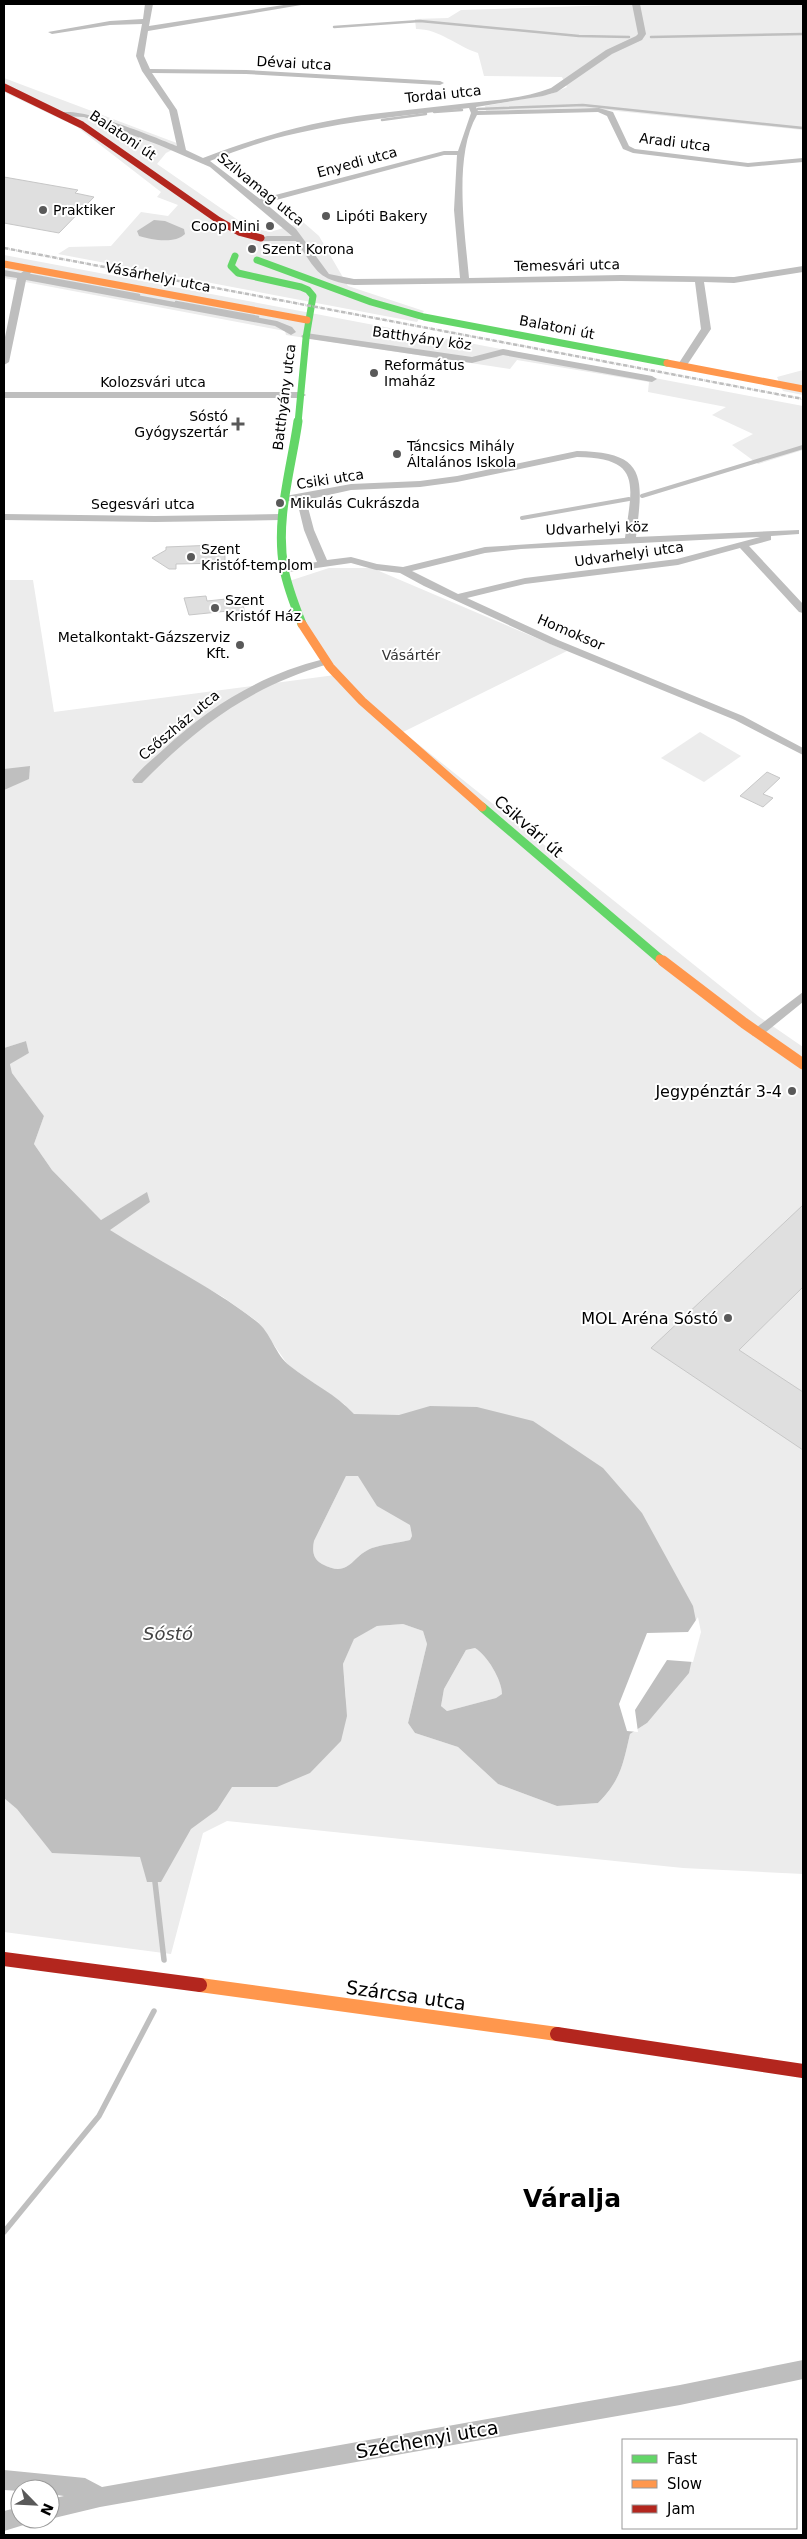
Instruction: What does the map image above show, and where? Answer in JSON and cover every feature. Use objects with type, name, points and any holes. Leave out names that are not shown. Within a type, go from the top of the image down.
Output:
[{"type":"street","points":[[149,4],[139,50],[146,71],[173,110],[182,152]]},
{"type":"street","points":[[52,32],[110,23],[145,25],[303,4]]},
{"type":"street","name":"Tordai utca","points":[[199,160],[256,141],[298,130],[369,118],[507,100],[554,90],[593,62],[639,38],[642,34],[636,4]]},
{"type":"street","name":"Dévai utca","points":[[146,71],[246,72],[440,83]]},
{"type":"street","name":"Balatoni út","points":[[4,87],[65,115],[218,220],[239,232],[264,238],[275,243],[276,253],[310,278]]},
{"type":"street","points":[[465,281],[458,210],[461,153],[472,116],[475,114],[471,105]]},
{"type":"street","name":"Aradi utca","points":[[475,114],[599,110],[610,114],[626,147],[633,151],[748,165],[803,160]]},
{"type":"street","name":"Szilvamag utca","points":[[65,115],[93,118],[199,160],[260,202],[296,238],[321,271],[331,278]]},
{"type":"street","name":"Enyedi utca","points":[[260,202],[444,153],[461,153]]},
{"type":"street","name":"Balatoni út","points":[[218,220],[230,239]]},
{"type":"street","points":[[235,256],[230,249],[236,241],[248,238],[264,238]]},
{"type":"street","name":"Szilvamag utca","points":[[264,238],[296,238]]},
{"type":"street","name":"Szilvamag utca","points":[[276,253],[296,238]]},
{"type":"street","points":[[249,275],[244,273],[242,268],[255,260],[276,253]]},
{"type":"street","name":"Balatoni út","points":[[235,256],[255,260],[310,278],[371,302],[424,317],[803,388]]},
{"type":"street","name":"Batthyány utca","points":[[235,256],[231,266],[233,270],[308,290],[313,296],[307,320],[301,396],[281,517],[282,570]]},
{"type":"street","name":"Vásárhelyi utca","points":[[4,264],[26,273],[307,320]]},
{"type":"street","name":"Temesvári utca","points":[[331,278],[347,282],[745,279],[803,269]]},
{"type":"street","points":[[4,273],[26,273],[277,324],[289,329],[291,332]]},
{"type":"street","points":[[4,362],[26,273]]},
{"type":"street","points":[[682,366],[706,329],[699,279]]},
{"type":"street","name":"Batthyány köz","points":[[306,336],[472,360],[503,352],[652,379]]},
{"type":"street","name":"Kolozsvári utca","points":[[4,394],[301,396]]},
{"type":"street","name":"Csiki utca","points":[[284,499],[301,499],[354,486],[419,484],[466,478],[538,464],[568,455],[600,457],[618,460],[627,465],[632,472],[635,493],[630,541]]},
{"type":"street","points":[[301,499],[309,530],[323,562]]},
{"type":"street","name":"Segesvári utca","points":[[4,517],[155,519],[281,517]]},
{"type":"street","name":"Udvarhelyi köz","points":[[403,570],[485,550],[544,544],[799,532]]},
{"type":"street","name":"Udvarhelyi utca","points":[[457,597],[525,581],[670,564],[799,532]]},
{"type":"street","points":[[743,546],[803,610]]},
{"type":"street","name":"Homoksor","points":[[282,570],[323,562],[351,560],[376,567],[403,570],[562,645],[738,718],[803,752]]},
{"type":"street","name":"Csikvári út","points":[[282,570],[296,613],[324,662],[362,701],[617,925],[671,970],[803,1064]]},
{"type":"street","name":"Csőszház utca","points":[[138,780],[183,737],[238,696],[291,670],[324,662]]},
{"type":"street","points":[[757,1033],[803,996]]},
{"type":"street","name":"Szárcsa utca","points":[[4,1959],[468,2021],[803,2071]]},
{"type":"street","name":"Széchenyi utca","points":[[60,2507],[100,2497],[680,2395],[803,2369]]},
{"type":"street","points":[[4,2480],[85,2488],[100,2497]]},
{"type":"green space","points":[[646,4],[803,4],[803,130],[587,108],[486,111],[485,106],[551,94],[567,87],[562,77],[484,76],[478,53],[433,32],[416,29],[415,19],[448,18],[461,10]]},
{"type":"green space","points":[[4,78],[182,145],[166,153],[157,164],[248,227],[270,232],[303,222],[319,236],[348,286],[424,311],[417,322],[58,254],[69,247],[111,246],[141,212],[168,216],[178,205],[157,197],[161,192],[77,127],[4,92]]},
{"type":"green space","points":[[4,255],[803,406],[803,450],[758,464],[732,445],[753,434],[712,415],[726,407],[648,392],[649,382],[517,360],[510,369],[286,335],[285,331],[4,278]]},
{"type":"green space","points":[[803,370],[803,395],[783,391],[777,377]]},
{"type":"green space","name":"Vásártér","points":[[329,568],[372,568],[567,651],[403,732],[758,1016],[803,1047],[803,1874],[683,1868],[227,1821],[203,1833],[171,1954],[4,1932],[4,1561],[280,1493],[346,1700],[343,1664],[354,1638],[377,1626],[403,1624],[423,1631],[427,1644],[408,1723],[415,1733],[458,1747],[498,1784],[557,1806],[598,1803],[612,1787],[620,1771],[630,1734],[647,1723],[426,1562],[410,1525],[412,1536],[410,1540],[372,1548],[345,1568],[331,1568],[317,1560],[313,1551],[314,1541],[346,1476],[358,1476],[354,1415],[344,1404],[288,1365],[258,1322],[223,1297],[109,1230],[150,1202],[146,1193],[101,1220],[52,1170],[34,1144],[44,1116],[12,1073],[10,1063],[29,1053],[26,1041],[4,1048],[4,580],[33,580],[54,712],[335,675],[283,583]]},
{"type":"green space","points":[[700,732],[741,756],[704,782],[661,758]]},
{"type":"green space","points":[[475,1648],[480,1651],[493,1668],[502,1694],[496,1698],[447,1711],[441,1706],[444,1689],[466,1650]]},
{"type":"water","points":[[154,220],[165,221],[184,229],[185,234],[169,240],[157,240],[139,236],[137,231]]},
{"type":"water","points":[[30,766],[29,779],[4,790],[4,769]]},
{"type":"water","name":"Sóstó","points":[[26,1041],[29,1053],[10,1064],[12,1073],[44,1116],[34,1144],[52,1170],[101,1220],[147,1192],[150,1202],[110,1230],[239,1308],[266,1331],[285,1361],[339,1400],[354,1414],[399,1415],[430,1406],[477,1407],[533,1421],[603,1468],[642,1513],[693,1606],[698,1631],[689,1673],[647,1723],[630,1734],[620,1771],[612,1787],[598,1803],[557,1806],[498,1784],[458,1747],[415,1733],[408,1723],[427,1644],[423,1631],[403,1624],[377,1626],[354,1639],[343,1664],[347,1716],[341,1741],[310,1773],[277,1787],[232,1787],[217,1810],[191,1829],[161,1882],[147,1882],[140,1857],[52,1853],[17,1809],[4,1798],[4,1048]],"holes":[[[346,1476],[358,1476],[377,1506],[410,1525],[412,1536],[410,1540],[372,1548],[350,1565],[339,1569],[331,1568],[319,1562],[314,1554],[313,1545]],[[475,1648],[480,1651],[493,1668],[502,1694],[496,1698],[447,1711],[441,1706],[444,1689],[466,1650]]]},
{"type":"pier","points":[[698,1617],[701,1632],[693,1662],[667,1660],[635,1710],[638,1732],[627,1731],[619,1704],[647,1633],[688,1632]]},
{"type":"building","name":"Praktiker","points":[[4,177],[78,190],[75,193],[94,197],[59,233],[4,223]]},
{"type":"building","name":"Szent Kristóf-templom","points":[[216,545],[216,551],[225,551],[225,563],[176,564],[176,569],[169,569],[152,558],[166,550],[166,547]]},
{"type":"building","name":"Szent Kristóf Ház","points":[[206,596],[207,601],[236,598],[238,606],[243,605],[246,617],[230,619],[228,611],[189,615],[184,598]]},
{"type":"building","points":[[767,772],[780,778],[763,794],[773,798],[763,807],[740,796]]},
{"type":"building","name":"MOL Aréna Sóstó","points":[[803,1205],[803,1287],[739,1350],[803,1392],[803,1450],[651,1348]]},
{"type":"waterway","points":[[334,27],[420,21],[579,36],[629,37]]},
{"type":"waterway","points":[[651,37],[803,34]]},
{"type":"waterway","points":[[478,109],[583,105],[803,128]]},
{"type":"waterway","points":[[434,112],[462,110]]},
{"type":"waterway","points":[[382,120],[426,114]]},
{"type":"waterway","points":[[30,275],[139,295]]},
{"type":"waterway","points":[[176,302],[258,317]]},
{"type":"waterway","points":[[642,496],[803,447]]},
{"type":"waterway","points":[[522,518],[629,499]]},
{"type":"waterway","points":[[155,1882],[164,1960]]},
{"type":"waterway","points":[[4,2232],[99,2116],[154,2011]]},
{"type":"railway","points":[[4,248],[803,399]]},
{"type":"traffic: fast","points":[[235,256],[231,266],[238,273],[301,287],[308,290],[313,296],[306,338],[300,409],[286,492],[282,543],[284,568],[290,595],[302,624]]},
{"type":"traffic: fast","points":[[257,260],[371,302],[424,317],[667,363]]},
{"type":"traffic: fast","points":[[482,807],[660,959]]},
{"type":"traffic: slow","points":[[4,264],[307,320]]},
{"type":"traffic: slow","points":[[667,363],[803,389]]},
{"type":"traffic: slow","points":[[302,624],[330,667],[362,701],[482,807]]},
{"type":"traffic: slow","points":[[660,959],[744,1023],[803,1064]]},
{"type":"traffic: slow","points":[[200,1985],[557,2034]]},
{"type":"traffic: jam","points":[[4,87],[82,125],[218,220],[239,232],[261,238]]},
{"type":"traffic: jam","points":[[4,1959],[200,1985]]},
{"type":"traffic: jam","points":[[557,2034],[803,2071]]},
{"type":"place","name":"Praktiker","points":[[43,210]]},
{"type":"place","name":"Lipóti Bakery","points":[[326,216]]},
{"type":"place","name":"Coop Mini","points":[[270,226]]},
{"type":"place","name":"Szent Korona","points":[[252,249]]},
{"type":"place","name":"Református Imaház","points":[[374,373]]},
{"type":"place","name":"Sóstó Gyógyszertár","points":[[238,424]]},
{"type":"place","name":"Táncsics Mihály Általános Iskola","points":[[397,454]]},
{"type":"place","name":"Mikulás Cukrászda","points":[[280,503]]},
{"type":"place","name":"Szent Kristóf-templom","points":[[191,557]]},
{"type":"place","name":"Szent Kristóf Ház","points":[[215,608]]},
{"type":"place","name":"Metalkontakt-Gázszerviz Kft.","points":[[240,645]]},
{"type":"place","name":"Jegypénztár 3-4","points":[[792,1091]]},
{"type":"place","name":"MOL Aréna Sóstó","points":[[728,1318]]},
{"type":"district","name":"Váralja","points":[[572,2198]]}]
